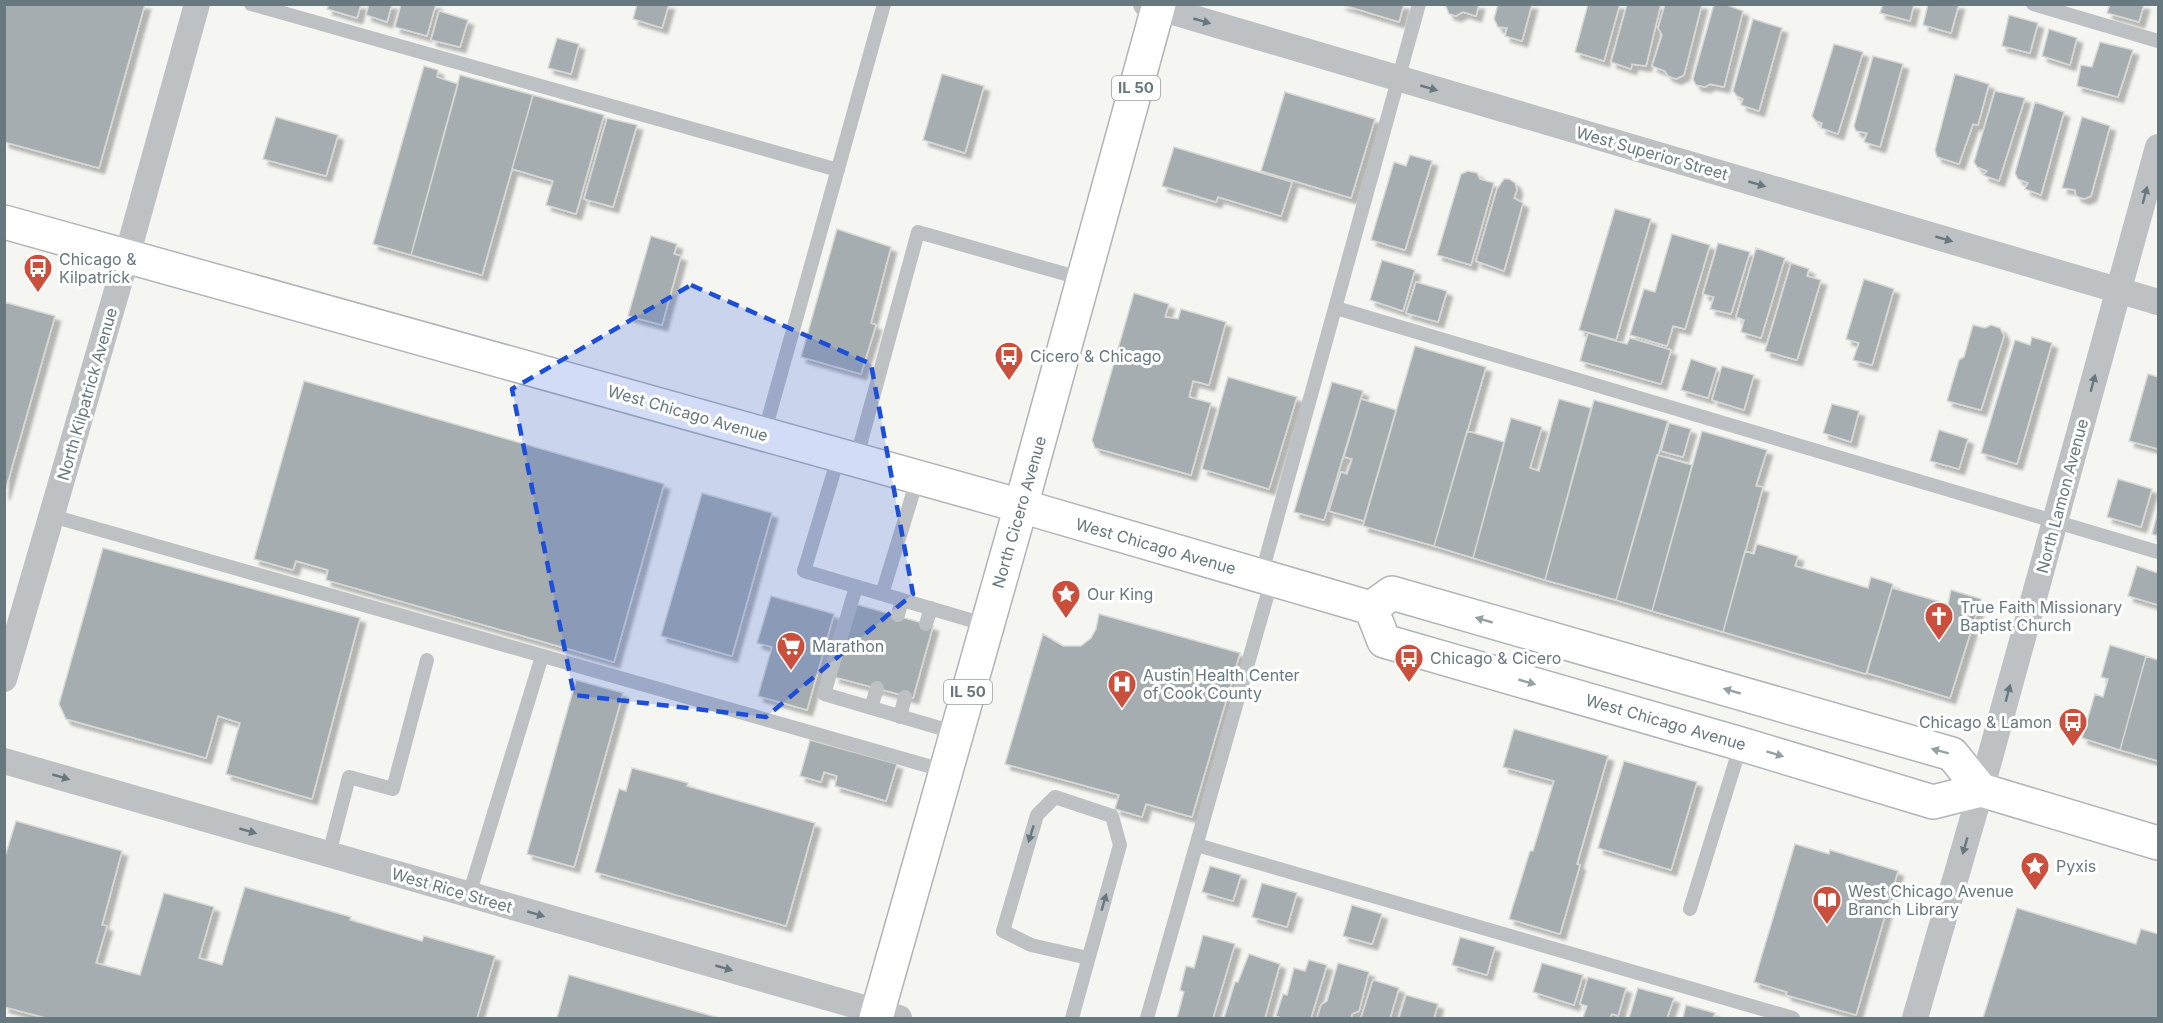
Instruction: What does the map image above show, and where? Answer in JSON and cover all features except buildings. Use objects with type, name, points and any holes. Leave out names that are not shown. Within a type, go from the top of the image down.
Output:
[{"type":"main road","name":"North Cicero Avenue","points":[[884,1016],[946,771],[1083,279],[1154,6]]},
{"type":"main road","name":"West Chicago Avenue","points":[[4,222],[1021,506],[1371,608],[1384,641],[1933,802],[1981,790]]},
{"type":"main road","points":[[1371,608],[1392,593],[1952,754],[1981,790],[2158,843]]},
{"type":"street","name":"North Kilpatrick Avenue","points":[[4,679],[127,256],[197,4]]},
{"type":"street","name":"West Superior Street","points":[[1154,6],[2158,302]]},
{"type":"street","name":"North Lamon Avenue","points":[[1915,1018],[1981,790],[2158,147]]},
{"type":"street","name":"West Rice Street","points":[[4,761],[884,1016]]},
{"type":"lane","points":[[251,4],[838,170]]},
{"type":"lane","points":[[764,434],[884,4]]},
{"type":"lane","points":[[1147,1018],[1197,845],[1336,308],[1419,4]]},
{"type":"lane","points":[[2033,4],[2158,41]]},
{"type":"lane","points":[[987,625],[804,571],[847,458],[918,232],[1083,279]]},
{"type":"lane","points":[[1336,308],[2158,552]]},
{"type":"lane","points":[[882,594],[918,477]]},
{"type":"lane","points":[[52,516],[946,771]]},
{"type":"lane","points":[[856,587],[824,694],[957,733]]},
{"type":"lane","points":[[898,615],[902,600]]},
{"type":"lane","points":[[927,624],[931,608]]},
{"type":"lane","points":[[469,895],[542,656]]},
{"type":"lane","points":[[329,854],[349,777],[393,789],[427,660]]},
{"type":"lane","points":[[871,708],[877,688]]},
{"type":"lane","points":[[900,717],[906,697]]},
{"type":"lane","points":[[1690,909],[1741,744]]},
{"type":"lane","points":[[1072,1018],[1120,845],[1112,816],[1056,797],[1037,814],[1003,931],[1031,945],[1088,958]]},
{"type":"lane","points":[[1197,845],[1793,1018]]},
{"type":"highlighted area","points":[[691,285],[871,364],[913,594],[766,717],[574,695],[512,389]]},
{"type":"place","name":"Chicago & Kilpatrick","points":[[38,294]]},
{"type":"place","name":"Cicero & Chicago","points":[[1009,382]]},
{"type":"place","name":"Our King","points":[[1066,620]]},
{"type":"place","name":"True Faith Missionary Baptist Church","points":[[1939,642]]},
{"type":"place","name":"Marathon","points":[[791,672]]},
{"type":"place","name":"Chicago & Cicero","points":[[1409,684]]},
{"type":"place","name":"Austin Health Center of Cook County","points":[[1122,710]]},
{"type":"place","name":"Chicago & Lamon","points":[[2073,748]]},
{"type":"place","name":"Pyxis","points":[[2035,892]]},
{"type":"place","name":"West Chicago Avenue Branch Library","points":[[1827,926]]}]
